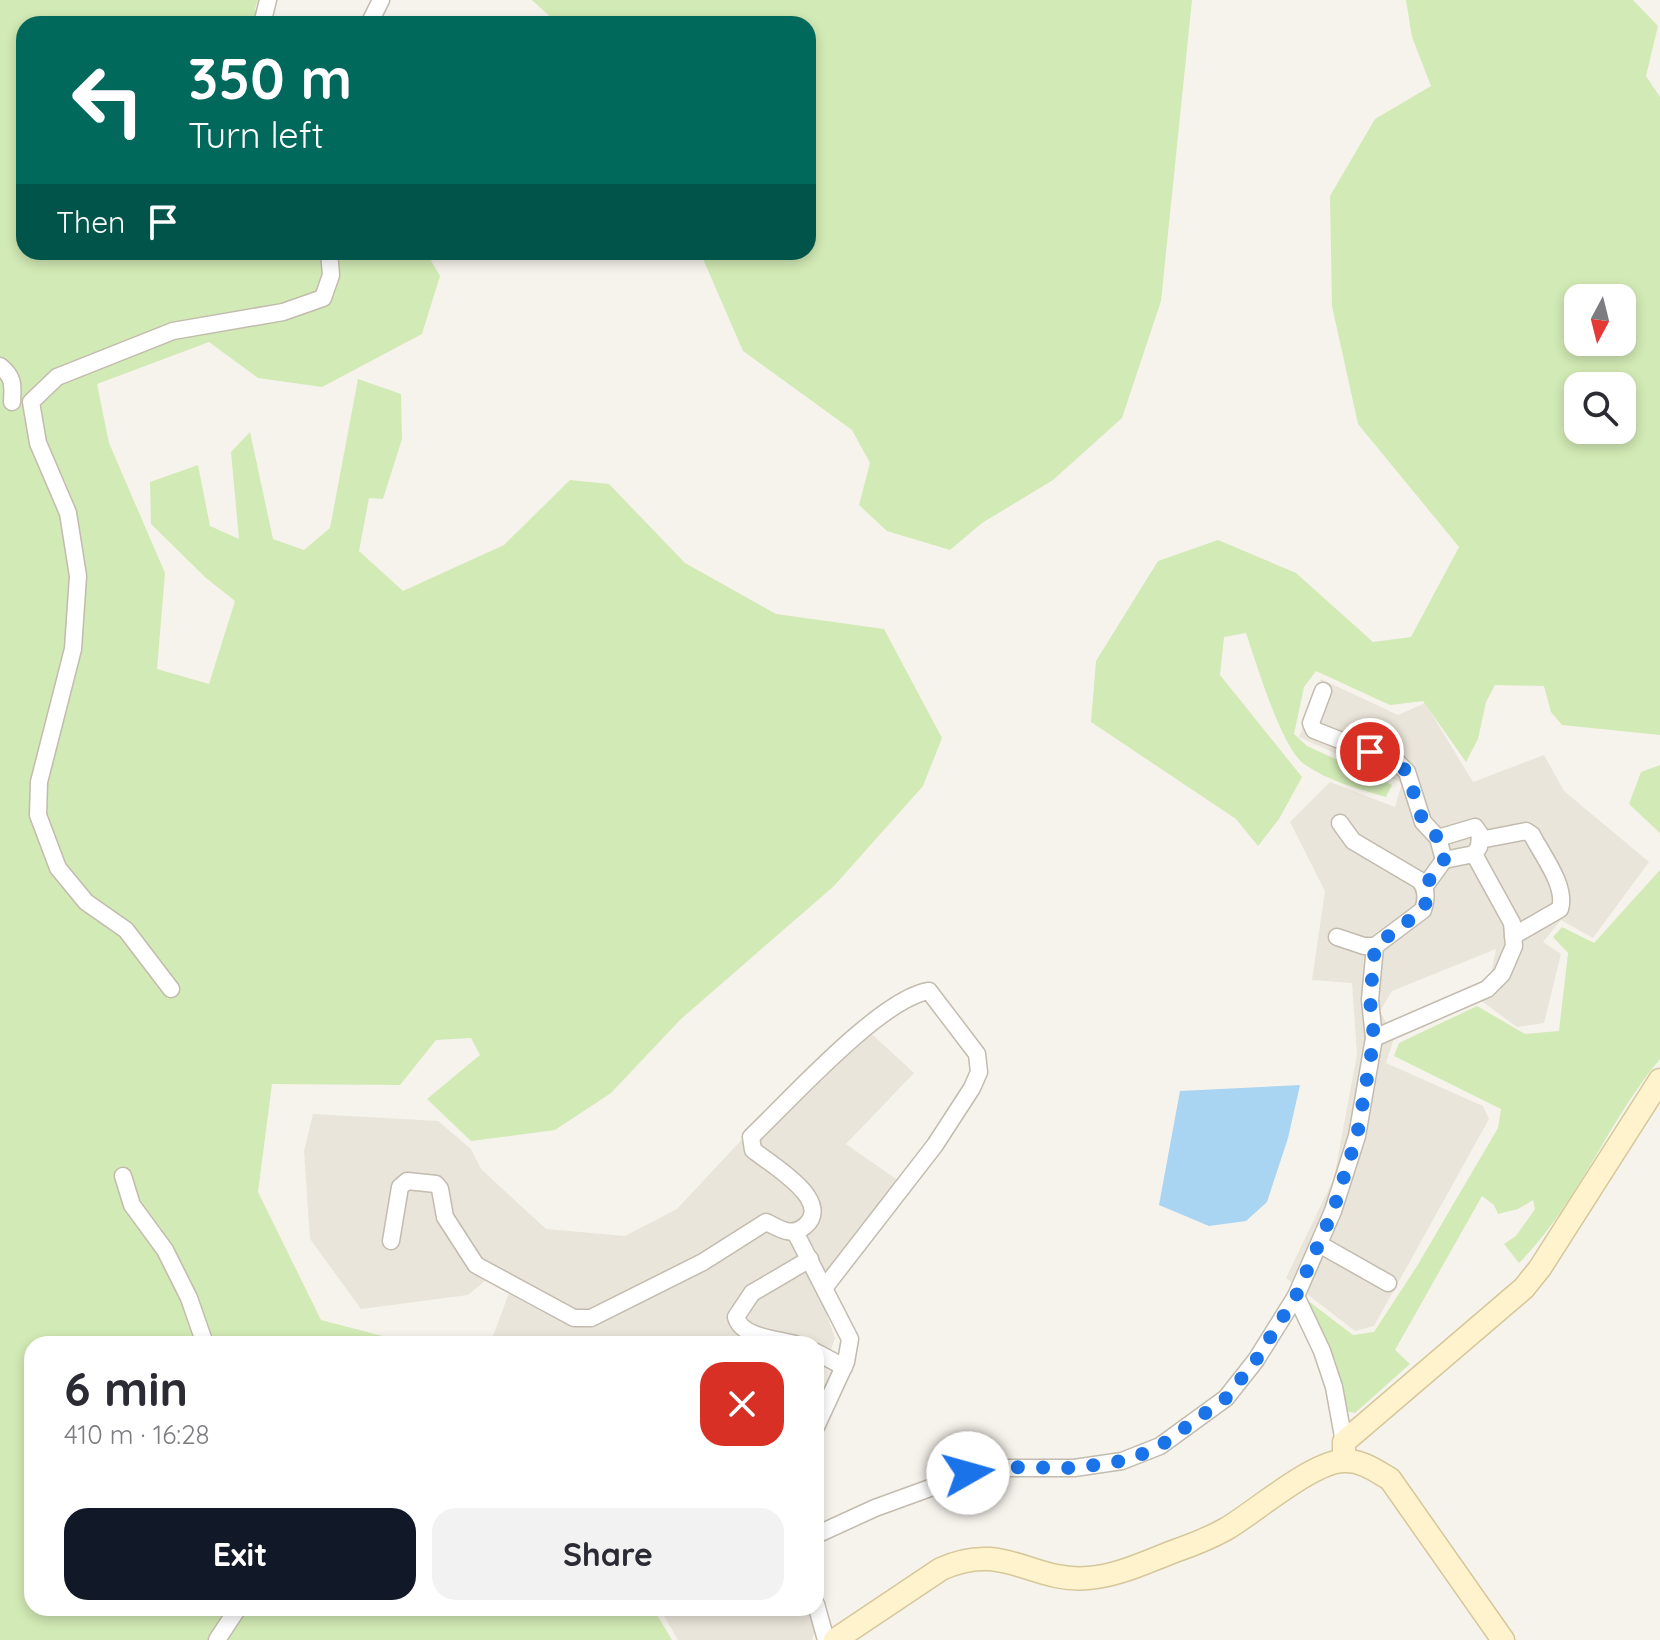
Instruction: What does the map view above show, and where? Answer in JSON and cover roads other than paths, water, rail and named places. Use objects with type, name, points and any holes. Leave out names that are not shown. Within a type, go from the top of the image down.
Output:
[{"type":"street","points":[[0,366],[9,373],[13,383],[6,408],[31,402],[57,377],[173,331],[283,312],[323,298],[331,275],[330,260]]},
{"type":"street","points":[[31,402],[38,443],[68,513],[78,576],[73,649],[39,782],[38,815],[58,868],[86,902],[126,930],[171,989]]},
{"type":"street","points":[[1323,691],[1311,723],[1314,730],[1398,763],[1407,772],[1423,822],[1438,838],[1444,860]]},
{"type":"street","points":[[1340,823],[1353,841],[1425,886]]},
{"type":"street","points":[[1374,1038],[1487,989],[1502,974],[1514,946],[1512,923],[1477,847],[1480,834],[1475,827],[1438,838]]},
{"type":"street","points":[[1337,937],[1364,946],[1375,946],[1423,910],[1425,886],[1444,860],[1526,831],[1532,835],[1563,900],[1560,909],[1513,936]]},
{"type":"street","points":[[824,1531],[888,1503],[985,1468],[1059,1468],[1122,1461],[1160,1446],[1226,1398],[1256,1360],[1296,1296],[1333,1211],[1357,1136],[1374,1038],[1370,1000],[1375,946]]},
{"type":"street","points":[[391,1241],[400,1187],[407,1181],[436,1184],[440,1189],[445,1217],[476,1265],[574,1318],[591,1318],[703,1262],[766,1222],[786,1233],[795,1232],[805,1227],[813,1217],[815,1208],[810,1196],[753,1150],[751,1137],[873,1020],[914,993],[929,991],[977,1054],[979,1072],[935,1145],[825,1287]]},
{"type":"street","points":[[835,1640],[941,1569],[958,1561],[1000,1559],[1055,1575],[1088,1579],[1126,1569],[1225,1529],[1321,1467],[1344,1451],[1524,1288],[1540,1268],[1660,1080]]},
{"type":"street","points":[[123,1176],[132,1205],[165,1250],[189,1298],[202,1336]]},
{"type":"street","points":[[795,1232],[850,1339],[844,1367],[824,1410]]},
{"type":"street","points":[[1319,1244],[1388,1283]]},
{"type":"street","points":[[764,1336],[745,1331],[738,1325],[736,1317],[752,1293],[810,1259]]},
{"type":"street","points":[[1296,1296],[1322,1351],[1334,1387],[1344,1451],[1390,1479],[1503,1640]]},
{"type":"street","points":[[824,1356],[844,1367]]},
{"type":"street","points":[[217,1640],[233,1616]]},
{"type":"street","points":[[819,1616],[826,1640]]},
{"type":"water","points":[[1300,1085],[1288,1138],[1267,1202],[1246,1221],[1209,1226],[1159,1205],[1180,1091]]}]
